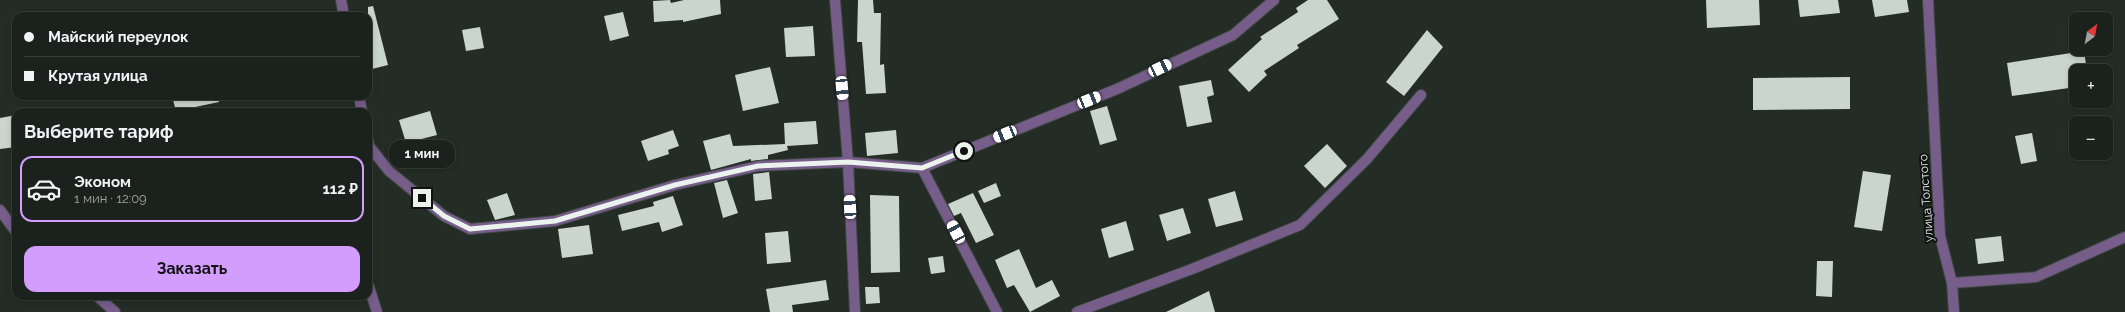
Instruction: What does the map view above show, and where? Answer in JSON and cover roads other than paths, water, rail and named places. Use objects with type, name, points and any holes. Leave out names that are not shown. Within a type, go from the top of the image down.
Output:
[{"type":"street","points":[[341,0],[343,12]]},
{"type":"street","points":[[835,0],[848,162],[855,312]]},
{"type":"street","points":[[372,152],[389,171],[444,216],[470,229],[555,221],[675,185],[758,166],[848,162],[922,168],[1117,88],[1233,35],[1274,0]]},
{"type":"street","name":"улица Толстого","points":[[1928,0],[1940,236],[1952,283],[1954,312]]},
{"type":"street","points":[[1077,312],[1192,269],[1300,225],[1367,159],[1422,95]]},
{"type":"street","points":[[922,168],[997,312]]},
{"type":"street","points":[[0,210],[12,226]]},
{"type":"street","points":[[1952,283],[2036,277],[2125,237]]},
{"type":"street","points":[[372,296],[377,312]]},
{"type":"street","points":[[102,300],[115,312]]}]
